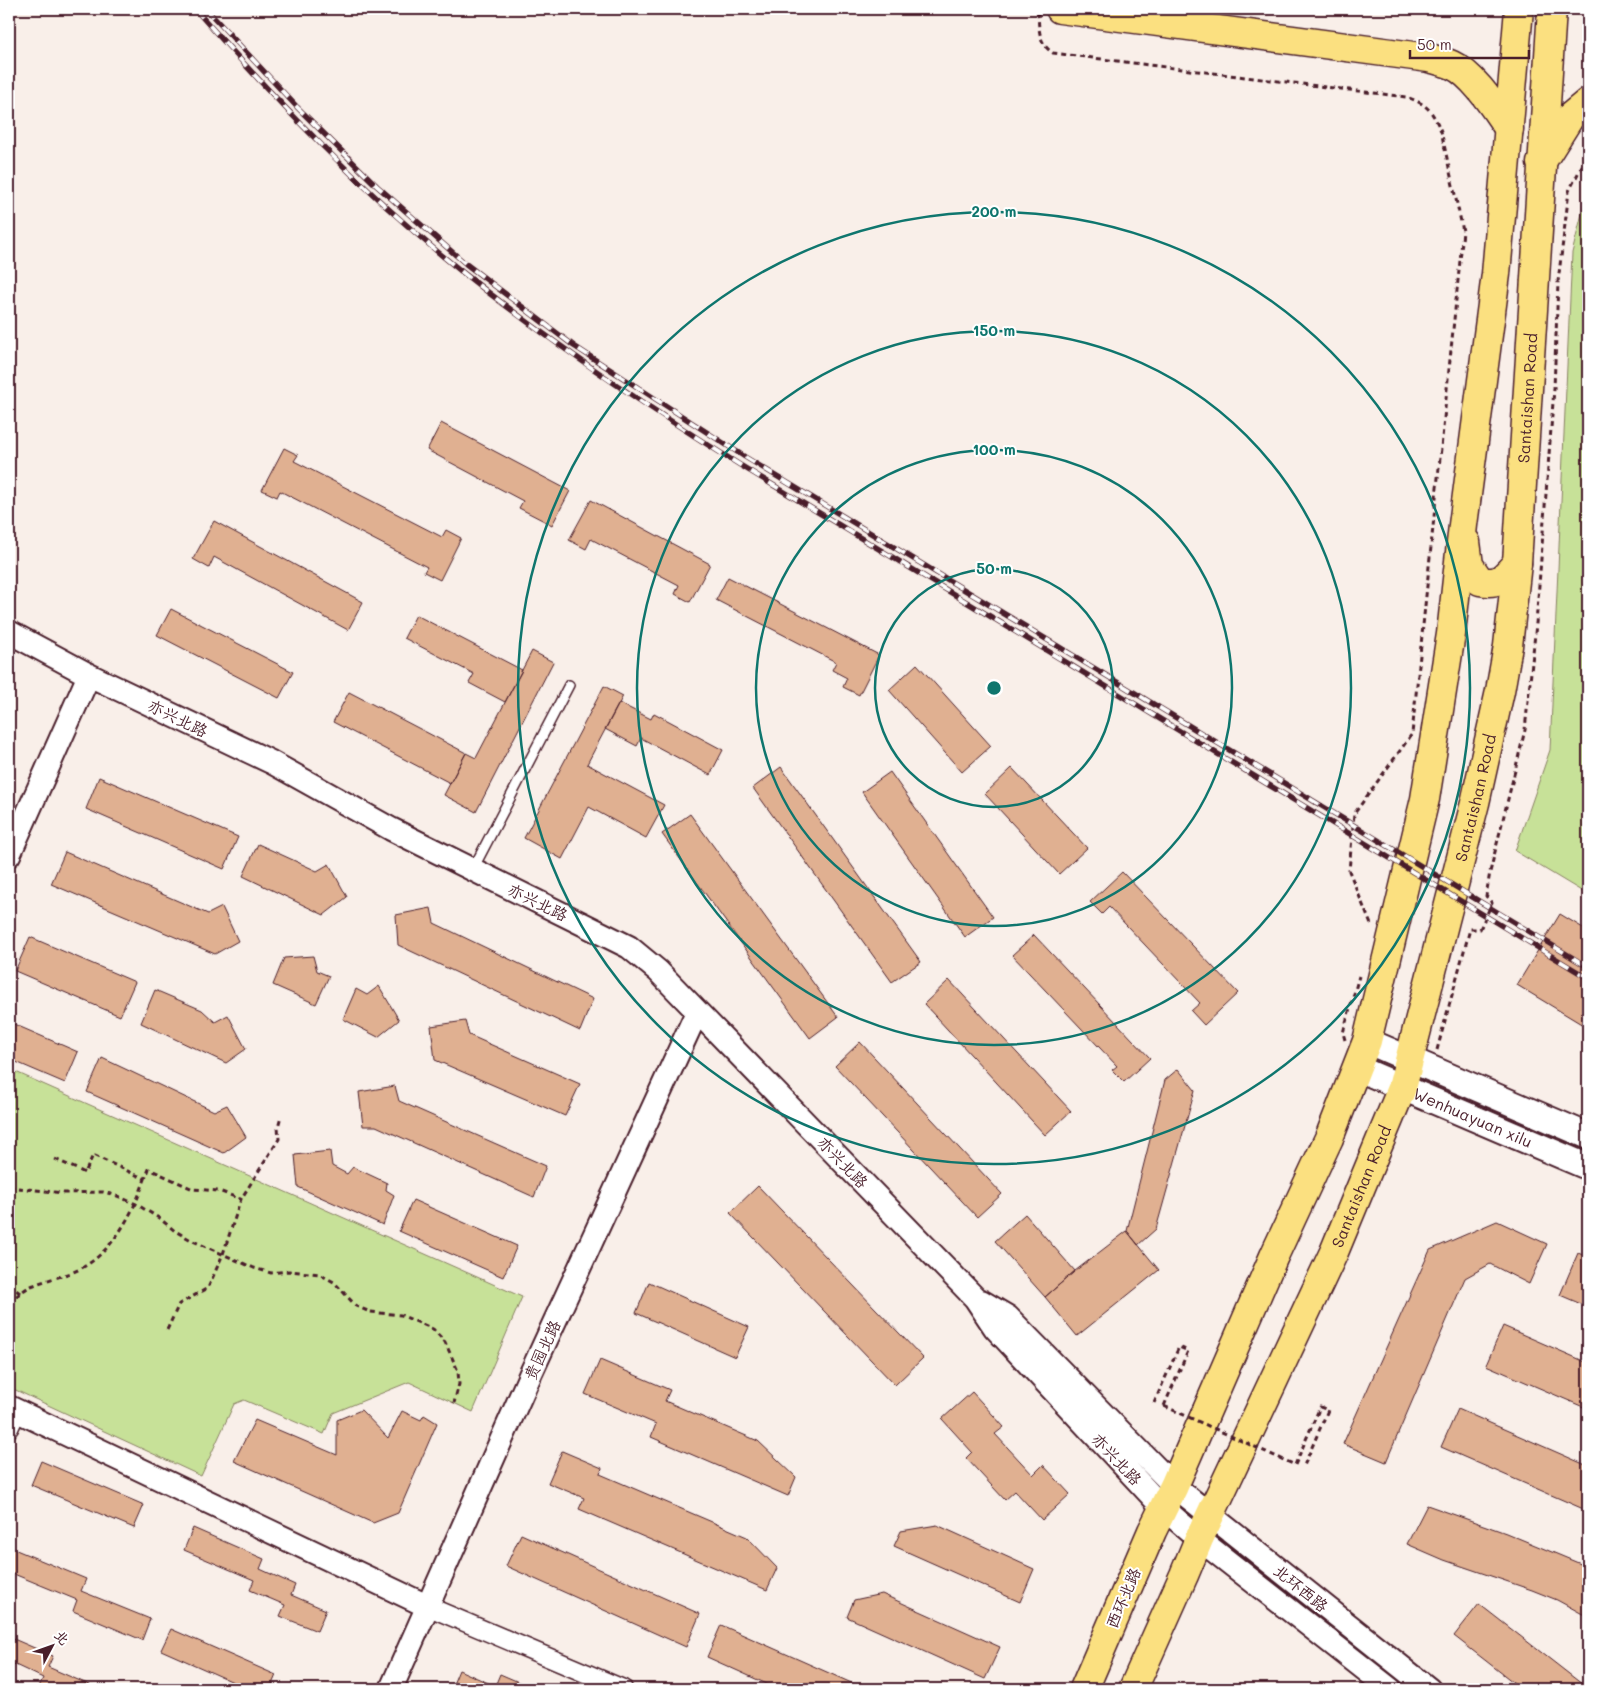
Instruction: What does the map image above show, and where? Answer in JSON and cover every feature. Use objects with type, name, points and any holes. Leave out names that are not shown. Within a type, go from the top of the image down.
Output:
[{"type":"main road","points":[[1060,9],[1429,58],[1453,65],[1472,81],[1488,99],[1509,129]]},
{"type":"main road","points":[[1168,1497],[1274,1256],[1329,1138],[1367,1041],[1426,799],[1451,634],[1463,525],[1496,274],[1519,9]]},
{"type":"main road","name":"Santaishan Road","points":[[1205,1528],[1334,1252],[1402,1088],[1475,803],[1508,646],[1516,563],[1552,9]]},
{"type":"main road","points":[[1541,163],[1570,117],[1588,102]]},
{"type":"main road","points":[[1463,525],[1469,565],[1480,581],[1492,583],[1502,578],[1516,563]]},
{"type":"main road","name":"Wenhuayuan xilu","points":[[1367,1041],[1588,1136]]},
{"type":"main road","name":"Wenhuayuan xilu","points":[[1357,1068],[1588,1167]]},
{"type":"main road","name":"西环北路","points":[[1084,1689],[1168,1497]]},
{"type":"main road","points":[[1133,1689],[1205,1528]]},
{"type":"street","name":"亦兴北路","points":[[9,632],[88,675],[271,762],[391,829],[629,947],[658,971],[975,1298],[1008,1317],[1168,1497]]},
{"type":"street","points":[[9,855],[88,675]]},
{"type":"street","name":"贵园北路","points":[[391,1689],[535,1364],[697,1012]]},
{"type":"street","points":[[11,1416],[427,1606],[623,1689]]},
{"type":"street","name":"北环西路","points":[[1168,1497],[1390,1689]]},
{"type":"street","name":"北环西路","points":[[1205,1528],[1429,1689]]},
{"type":"lane","points":[[472,870],[569,685]]},
{"type":"path","points":[[1037,9],[1041,40],[1045,48],[1053,54],[1406,97],[1419,101],[1428,107],[1441,131],[1463,231],[1412,734],[1354,814],[1349,871],[1372,928]]},
{"type":"path","points":[[1554,389],[1558,282],[1569,191],[1588,154]]},
{"type":"path","points":[[1357,1068],[1343,1033],[1359,976]]},
{"type":"path","points":[[166,1330],[179,1304],[208,1288],[223,1254],[241,1199],[279,1139],[278,1127],[281,1116]]},
{"type":"path","points":[[55,1159],[85,1173],[93,1155],[145,1179]]},
{"type":"path","points":[[9,1302],[32,1285],[73,1272],[94,1259],[110,1244],[136,1204],[149,1169],[193,1189],[219,1191],[241,1199]]},
{"type":"path","points":[[9,1187],[62,1193],[103,1192],[136,1204],[159,1218],[175,1232],[254,1268],[271,1273],[289,1270],[319,1274],[334,1282],[356,1306],[370,1312],[401,1315],[433,1328],[445,1342],[453,1356],[458,1371],[459,1384],[454,1403]]},
{"type":"path","points":[[9,1285],[20,1293]]},
{"type":"path","points":[[1154,1402],[1179,1347],[1188,1351],[1164,1406],[1295,1465],[1320,1407],[1328,1410],[1303,1468]]},
{"type":"green space","points":[[1588,190],[1588,895],[1515,851],[1550,750],[1572,253]]},
{"type":"green space","points":[[9,1069],[522,1297],[473,1412],[409,1382],[333,1413],[324,1434],[244,1400],[234,1404],[201,1476],[9,1387]]},
{"type":"building","points":[[441,423],[570,491],[552,525],[519,508],[523,501],[427,450]]},
{"type":"building","points":[[284,448],[298,455],[294,461],[442,537],[446,530],[461,538],[440,580],[424,572],[427,567],[280,491],[277,497],[262,490]]},
{"type":"building","points":[[591,500],[710,564],[690,602],[675,594],[679,585],[591,539],[586,549],[569,540]]},
{"type":"building","points":[[214,521],[363,602],[348,630],[214,557],[209,568],[193,559]]},
{"type":"building","points":[[728,577],[879,655],[859,695],[843,687],[847,678],[832,670],[836,662],[716,600]]},
{"type":"building","points":[[171,609],[293,672],[279,698],[157,635]]},
{"type":"building","points":[[416,615],[522,670],[505,702],[469,683],[474,674],[404,638]]},
{"type":"building","points":[[532,651],[553,662],[476,812],[444,795],[466,753],[476,758]]},
{"type":"building","points":[[917,664],[991,746],[962,772],[889,690]]},
{"type":"building","points":[[604,686],[623,696],[587,764],[664,805],[646,838],[589,807],[562,859],[524,838]]},
{"type":"building","points":[[349,692],[466,753],[450,783],[333,722]]},
{"type":"building","points":[[619,703],[651,719],[654,713],[723,750],[710,775],[641,738],[637,746],[605,729]]},
{"type":"building","points":[[781,767],[921,962],[892,982],[753,788]]},
{"type":"building","points":[[1012,768],[1087,848],[1059,874],[985,794]]},
{"type":"building","points":[[890,772],[993,917],[965,937],[862,792]]},
{"type":"building","points":[[99,777],[238,837],[224,869],[86,809]]},
{"type":"building","points":[[690,814],[838,1017],[810,1038],[662,834]]},
{"type":"building","points":[[258,844],[317,871],[329,864],[347,897],[324,915],[243,876]]},
{"type":"building","points":[[65,852],[208,914],[222,907],[238,941],[215,954],[51,884]]},
{"type":"building","points":[[1122,872],[1238,993],[1204,1025],[1191,1011],[1200,1003],[1109,907],[1102,914],[1090,902]]},
{"type":"building","points":[[431,908],[434,923],[593,999],[580,1031],[398,945],[396,915]]},
{"type":"building","points":[[1560,914],[1588,931],[1588,1028],[1517,985]]},
{"type":"building","points":[[1034,935],[1150,1058],[1124,1082],[1112,1070],[1117,1066],[1012,955]]},
{"type":"building","points":[[30,937],[135,982],[120,1016],[15,971]]},
{"type":"building","points":[[313,956],[317,971],[329,976],[316,1004],[273,985],[284,958]]},
{"type":"building","points":[[949,980],[1071,1111],[1045,1135],[924,1004]]},
{"type":"building","points":[[379,986],[399,1020],[378,1037],[343,1019],[356,989],[367,995]]},
{"type":"building","points":[[155,990],[202,1010],[215,1022],[228,1015],[246,1049],[226,1063],[141,1023]]},
{"type":"building","points":[[465,1021],[469,1035],[580,1084],[565,1116],[435,1060],[431,1026]]},
{"type":"building","points":[[9,1022],[78,1052],[65,1083],[9,1059]]},
{"type":"building","points":[[860,1042],[1002,1194],[977,1217],[835,1066]]},
{"type":"building","points":[[102,1058],[214,1111],[227,1105],[246,1137],[224,1153],[87,1092]]},
{"type":"building","points":[[1178,1069],[1195,1090],[1156,1229],[1138,1245],[1127,1231],[1165,1080]]},
{"type":"building","points":[[395,1086],[399,1101],[546,1166],[534,1197],[376,1126],[363,1126],[359,1092]]},
{"type":"building","points":[[330,1151],[332,1166],[347,1174],[353,1167],[387,1183],[386,1190],[394,1195],[383,1225],[298,1187],[295,1155]]},
{"type":"building","points":[[758,1186],[923,1358],[895,1385],[730,1213]]},
{"type":"building","points":[[413,1200],[517,1246],[503,1277],[399,1231]]},
{"type":"building","points":[[1025,1214],[1075,1271],[1045,1297],[995,1241]]},
{"type":"building","points":[[1497,1221],[1547,1244],[1529,1284],[1490,1264],[1465,1278],[1386,1462],[1343,1444],[1430,1250]]},
{"type":"building","points":[[1127,1231],[1159,1270],[1077,1336],[1045,1297]]},
{"type":"building","points":[[1578,1253],[1588,1257],[1588,1307],[1560,1295]]},
{"type":"building","points":[[649,1282],[749,1327],[735,1357],[636,1313]]},
{"type":"building","points":[[1503,1326],[1588,1363],[1588,1409],[1486,1365]]},
{"type":"building","points":[[600,1360],[670,1390],[665,1401],[758,1441],[796,1477],[788,1496],[651,1437],[656,1424],[585,1394]]},
{"type":"building","points":[[972,1392],[1004,1427],[995,1434],[1033,1475],[1043,1465],[1070,1494],[1042,1520],[1015,1491],[1005,1500],[966,1458],[972,1452],[942,1419]]},
{"type":"building","points":[[1458,1409],[1588,1466],[1588,1511],[1441,1447]]},
{"type":"building","points":[[361,1410],[388,1438],[402,1411],[421,1420],[424,1415],[437,1423],[398,1513],[373,1523],[234,1461],[255,1420],[337,1455],[337,1420]]},
{"type":"building","points":[[562,1451],[602,1468],[600,1474],[747,1537],[777,1568],[767,1590],[579,1509],[584,1498],[548,1483]]},
{"type":"building","points":[[41,1461],[144,1505],[134,1528],[31,1485]]},
{"type":"building","points":[[1427,1505],[1506,1533],[1588,1567],[1588,1617],[1557,1600],[1444,1560],[1407,1544]]},
{"type":"building","points":[[937,1525],[1034,1569],[1020,1602],[894,1546],[901,1531]]},
{"type":"building","points":[[193,1528],[264,1559],[260,1569],[295,1585],[291,1595],[326,1610],[317,1631],[280,1616],[285,1605],[250,1590],[254,1580],[184,1550]]},
{"type":"building","points":[[521,1534],[700,1614],[686,1647],[506,1566]]},
{"type":"building","points":[[9,1547],[86,1579],[81,1591],[150,1619],[142,1640],[73,1611],[77,1600],[9,1572]]},
{"type":"building","points":[[882,1594],[1000,1647],[985,1679],[847,1617],[854,1600]]},
{"type":"building","points":[[1479,1604],[1587,1688],[1522,1689],[1454,1636]]},
{"type":"building","points":[[721,1625],[865,1689],[778,1689],[707,1657]]},
{"type":"building","points":[[171,1629],[276,1675],[270,1689],[249,1689],[161,1650]]},
{"type":"building","points":[[9,1637],[53,1656],[48,1667],[99,1689],[44,1689],[39,1687],[43,1678],[9,1662]]},
{"type":"building","points":[[459,1670],[495,1686],[500,1674],[535,1689],[451,1689]]},
{"type":"railway","points":[[195,9],[322,146],[390,210],[461,271],[529,323],[598,372],[740,465],[1588,978]]},
{"type":"railway","points":[[206,9],[297,107],[377,186],[466,264],[574,346],[745,457],[1588,967]]}]
